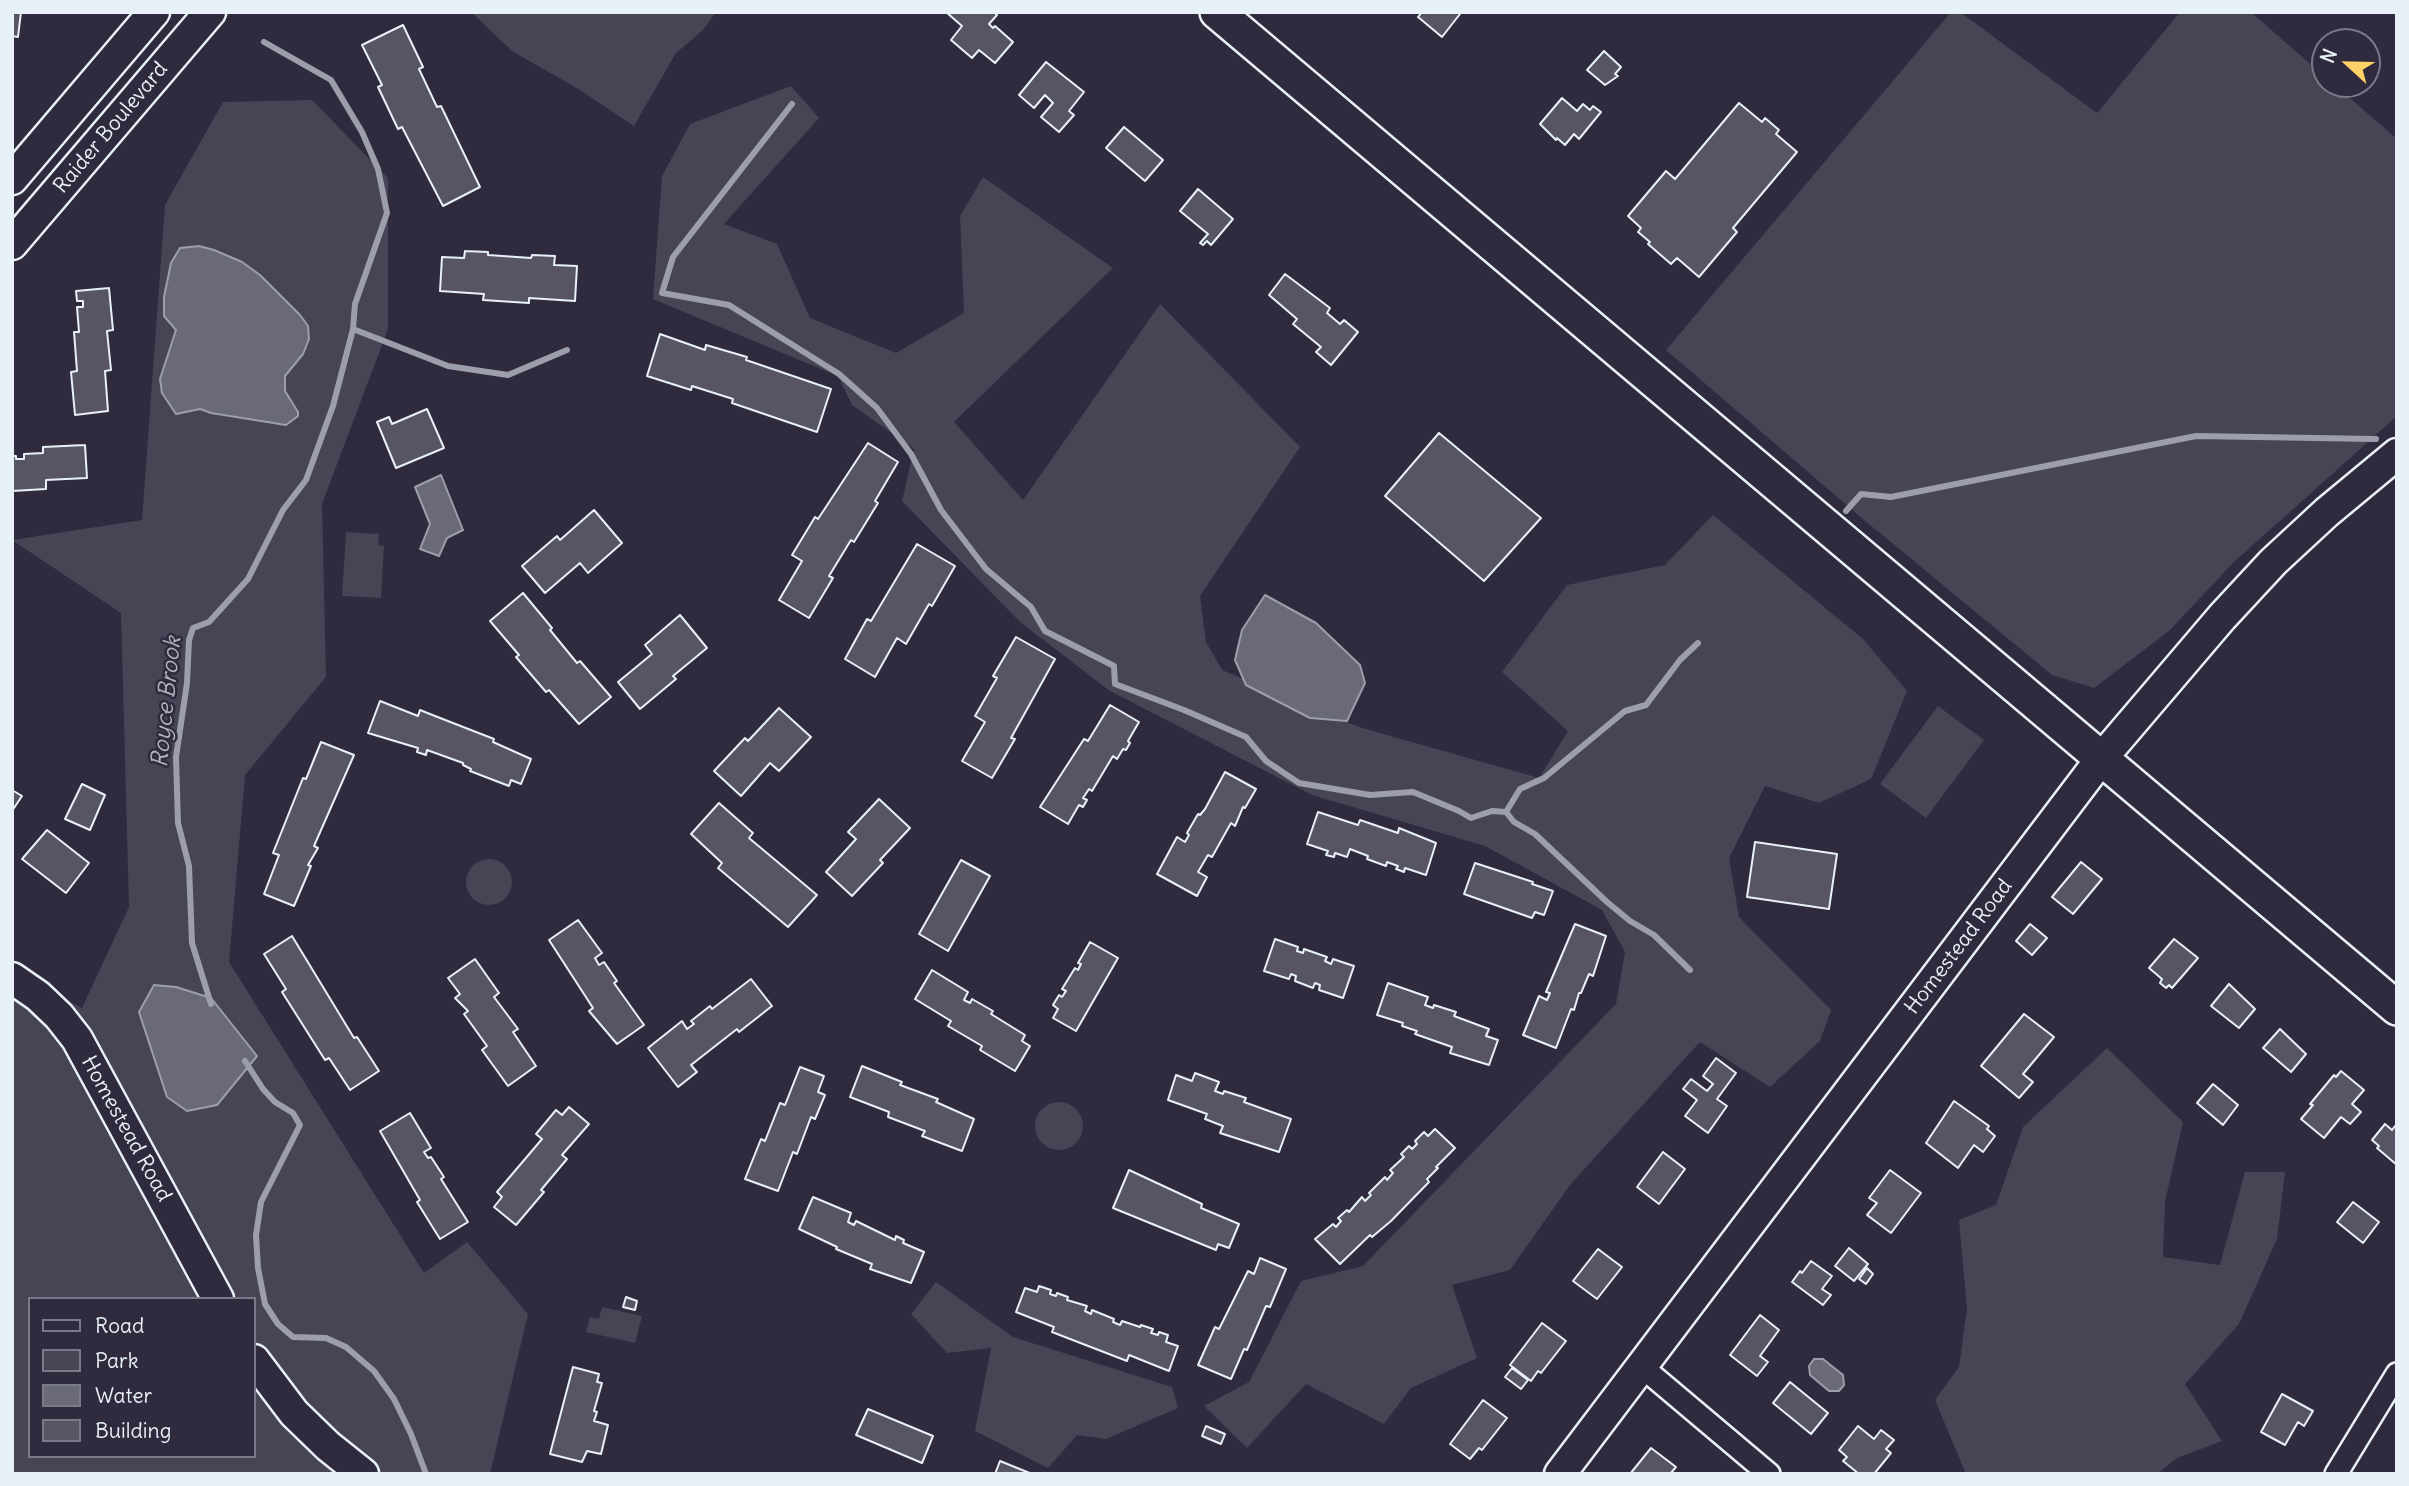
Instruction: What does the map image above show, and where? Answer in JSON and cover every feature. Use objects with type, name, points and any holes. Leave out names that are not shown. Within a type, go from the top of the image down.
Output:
[{"type":"main road","points":[[1217,12],[2397,1009]]},
{"type":"street","name":"Raider Boulevard","points":[[12,179],[154,12]]},
{"type":"street","name":"Raider Boulevard","points":[[12,244],[210,12]]},
{"type":"street","name":"Homestead Road","points":[[1560,1474],[2101,759],[2222,617],[2273,562],[2326,512],[2397,454]]},
{"type":"street","name":"Homestead Road","points":[[12,978],[38,996],[59,1016],[76,1039],[217,1297]]},
{"type":"street","points":[[256,1363],[294,1413],[328,1446],[363,1474]]},
{"type":"street","points":[[1641,1366],[1769,1474]]},
{"type":"street","points":[[2336,1474],[2397,1374]]},
{"type":"green space","points":[[471,12],[716,12],[702,31],[676,53],[634,126],[580,90],[512,51]]},
{"type":"green space","points":[[1951,12],[1960,12],[2097,113],[2180,12],[2251,12],[2311,65],[2311,98],[2350,98],[2397,139],[2397,416],[2234,562],[2169,631],[2094,688],[2052,675],[1864,520],[1666,350]]},
{"type":"green space","points":[[791,86],[819,118],[724,224],[777,244],[810,318],[896,353],[964,313],[960,216],[983,177],[1113,268],[954,422],[1023,500],[1160,304],[1300,447],[1200,596],[1206,642],[1222,670],[1359,727],[1539,778],[1568,731],[1502,672],[1567,585],[1665,565],[1713,515],[1863,639],[1907,691],[1871,779],[1819,803],[1765,786],[1729,858],[1739,917],[1831,1010],[1820,1041],[1770,1087],[1700,1042],[1570,1185],[1510,1270],[1452,1285],[1477,1358],[1411,1388],[1384,1424],[1306,1384],[1247,1448],[1204,1406],[1249,1382],[1301,1281],[1363,1266],[1616,1004],[1625,952],[1602,910],[1485,846],[1312,795],[1110,691],[1021,623],[902,501],[914,449],[852,405],[838,376],[653,299],[662,176],[690,124]]},
{"type":"green space","points":[[312,100],[388,178],[388,329],[322,504],[326,677],[245,775],[229,962],[424,1273],[467,1242],[528,1314],[490,1474],[12,1474],[12,974],[82,1008],[129,907],[121,613],[12,540],[142,520],[165,205],[223,102]]},
{"type":"green space","points":[[346,532],[379,534],[378,545],[384,546],[381,598],[342,596]]},
{"type":"green space","points":[[1938,706],[1984,740],[1926,818],[1880,784]]},
{"type":"green space","points":[[489,859],[498,860],[505,866],[511,873],[511,891],[505,898],[498,904],[489,905],[480,904],[473,898],[467,891],[466,882],[467,873],[473,866],[480,860]]},
{"type":"green space","points":[[2107,1048],[2183,1122],[2165,1202],[2163,1257],[2220,1265],[2245,1172],[2285,1172],[2277,1239],[2239,1324],[2185,1384],[2222,1441],[2177,1458],[2157,1474],[1966,1474],[1935,1400],[1959,1367],[1967,1308],[1959,1220],[1996,1205],[2023,1127]]},
{"type":"green space","points":[[1059,1102],[1068,1103],[1076,1109],[1082,1117],[1082,1135],[1076,1143],[1068,1149],[1059,1150],[1050,1149],[1042,1143],[1036,1135],[1035,1126],[1036,1117],[1042,1109],[1050,1103]]},
{"type":"green space","points":[[936,1282],[1013,1337],[1172,1387],[1178,1408],[1106,1439],[1077,1435],[1048,1468],[975,1431],[991,1348],[947,1353],[911,1314]]},
{"type":"green space","points":[[602,1307],[642,1316],[635,1343],[586,1332],[590,1317],[599,1319]]},
{"type":"water","points":[[199,246],[242,262],[260,275],[308,326],[309,339],[303,354],[285,376],[285,391],[298,412],[298,416],[286,425],[200,409],[176,414],[162,393],[160,379],[176,330],[164,316],[164,297],[171,263],[180,248]]},
{"type":"water","points":[[441,475],[463,530],[447,538],[439,556],[420,549],[430,524],[415,487]]},
{"type":"water","points":[[1265,595],[1316,623],[1360,665],[1365,683],[1347,721],[1310,718],[1246,685],[1235,660],[1242,630]]},
{"type":"water","points":[[154,985],[176,987],[211,998],[257,1056],[217,1105],[187,1111],[167,1097],[139,1012]]},
{"type":"water","points":[[1814,1359],[1823,1359],[1843,1375],[1844,1385],[1839,1391],[1829,1391],[1810,1375],[1809,1366]]},
{"type":"building","points":[[12,12],[21,12],[18,37],[12,36]]},
{"type":"building","points":[[946,12],[994,12],[997,15],[989,24],[1013,42],[995,63],[979,50],[972,58],[951,40],[962,26]]},
{"type":"building","points":[[1422,12],[1460,14],[1442,37],[1418,17]]},
{"type":"building","points":[[403,25],[423,67],[419,69],[437,107],[441,106],[480,187],[443,206],[402,127],[398,129],[378,87],[382,85],[362,45]]},
{"type":"building","points":[[1604,51],[1621,67],[1615,74],[1618,76],[1605,85],[1587,70]]},
{"type":"building","points":[[1046,62],[1084,92],[1069,111],[1074,115],[1059,132],[1041,117],[1053,103],[1045,95],[1034,108],[1019,95]]},
{"type":"building","points":[[1562,98],[1577,111],[1583,104],[1590,110],[1593,106],[1601,112],[1579,139],[1574,134],[1565,145],[1540,124]]},
{"type":"building","points":[[1739,103],[1762,122],[1765,118],[1779,130],[1776,134],[1797,152],[1733,228],[1737,232],[1699,277],[1677,258],[1671,264],[1648,244],[1650,242],[1638,232],[1641,228],[1628,216],[1666,171],[1675,179]]},
{"type":"building","points":[[1124,127],[1163,160],[1145,181],[1106,148]]},
{"type":"building","points":[[1198,189],[1233,219],[1211,245],[1207,241],[1203,245],[1200,243],[1208,234],[1180,211]]},
{"type":"building","points":[[465,251],[531,258],[532,255],[555,256],[554,265],[577,266],[575,301],[529,298],[529,303],[483,300],[484,294],[440,291],[442,257],[464,258]]},
{"type":"building","points":[[1285,274],[1330,308],[1327,313],[1340,324],[1344,320],[1358,332],[1331,365],[1316,352],[1321,347],[1293,324],[1297,319],[1269,295]]},
{"type":"building","points":[[109,288],[113,330],[107,331],[111,370],[105,371],[108,411],[75,415],[71,372],[77,371],[74,332],[79,332],[77,307],[83,307],[83,301],[77,301],[76,291]]},
{"type":"building","points":[[660,334],[705,350],[706,345],[747,357],[746,360],[831,389],[817,432],[732,403],[733,399],[692,386],[691,390],[647,376]]},
{"type":"building","points":[[427,409],[444,448],[396,468],[377,422],[389,417],[392,424]]},
{"type":"building","points":[[1439,433],[1541,518],[1484,581],[1385,496]]},
{"type":"building","points":[[868,443],[898,462],[875,501],[878,503],[829,576],[833,578],[809,618],[779,600],[802,561],[792,555],[815,517],[818,519]]},
{"type":"building","points":[[85,445],[87,478],[46,480],[46,489],[12,491],[12,456],[24,459],[24,454],[43,453],[43,447]]},
{"type":"building","points":[[594,510],[622,543],[588,573],[580,563],[545,593],[522,566],[557,536],[560,540]]},
{"type":"building","points":[[917,544],[955,566],[906,644],[897,638],[875,677],[845,659],[867,619],[871,621]]},
{"type":"building","points":[[523,593],[577,663],[580,661],[611,697],[579,724],[549,690],[546,692],[490,621]]},
{"type":"building","points":[[680,615],[707,648],[673,676],[676,679],[640,709],[618,682],[652,654],[645,645]]},
{"type":"building","points":[[1016,637],[1055,659],[992,778],[962,761],[985,722],[975,716],[997,678],[993,676]]},
{"type":"building","points":[[380,701],[418,716],[420,710],[494,739],[493,742],[531,759],[521,784],[511,780],[509,786],[470,771],[463,763],[427,750],[426,755],[417,752],[418,748],[368,733]]},
{"type":"building","points":[[1110,705],[1139,722],[1126,750],[1123,749],[1117,759],[1113,756],[1092,791],[1089,789],[1083,798],[1087,800],[1083,807],[1079,805],[1068,824],[1040,807],[1084,739],[1088,741]]},
{"type":"building","points":[[779,708],[811,737],[779,771],[770,763],[741,796],[714,771],[745,738],[748,741]]},
{"type":"building","points":[[321,742],[354,755],[314,846],[318,848],[308,865],[311,866],[294,906],[264,894],[279,855],[273,853],[303,778],[306,779]]},
{"type":"building","points":[[1225,772],[1256,789],[1245,808],[1243,807],[1235,826],[1231,823],[1212,857],[1208,855],[1198,872],[1207,877],[1197,896],[1157,874],[1177,837],[1185,842],[1189,835],[1187,833],[1198,814],[1205,809]]},
{"type":"building","points":[[82,784],[105,795],[90,830],[65,819]]},
{"type":"building","points":[[12,790],[22,796],[12,811]]},
{"type":"building","points":[[879,799],[910,828],[880,860],[883,863],[852,896],[826,872],[856,839],[848,832]]},
{"type":"building","points":[[719,803],[753,833],[749,838],[817,895],[788,927],[718,868],[722,863],[691,834]]},
{"type":"building","points":[[1318,812],[1358,825],[1360,820],[1398,833],[1399,828],[1436,843],[1426,875],[1405,868],[1404,872],[1396,869],[1398,866],[1387,862],[1386,866],[1350,849],[1347,857],[1335,853],[1334,857],[1326,855],[1328,851],[1307,844]]},
{"type":"building","points":[[47,830],[89,863],[66,893],[22,859]]},
{"type":"building","points":[[1755,842],[1837,854],[1829,909],[1747,897]]},
{"type":"building","points":[[961,860],[990,876],[948,951],[919,934]]},
{"type":"building","points":[[2081,862],[2102,879],[2073,914],[2052,897]]},
{"type":"building","points":[[1475,863],[1553,891],[1544,915],[1535,912],[1532,918],[1464,894]]},
{"type":"building","points":[[578,920],[602,953],[595,958],[599,965],[604,962],[617,981],[614,983],[644,1025],[617,1044],[589,1011],[593,1008],[549,940]]},
{"type":"building","points":[[1575,924],[1606,936],[1593,976],[1589,974],[1579,993],[1556,1048],[1523,1035],[1539,996],[1547,1000],[1550,993],[1546,992]]},
{"type":"building","points":[[2030,924],[2047,938],[2032,955],[2016,941]]},
{"type":"building","points":[[292,936],[354,1038],[357,1037],[379,1071],[350,1090],[329,1058],[325,1060],[282,992],[286,989],[264,954]]},
{"type":"building","points":[[1275,939],[1298,947],[1297,951],[1303,953],[1304,949],[1327,957],[1325,961],[1331,964],[1333,959],[1354,966],[1343,998],[1319,990],[1320,985],[1315,983],[1313,988],[1295,981],[1296,976],[1291,974],[1289,979],[1264,971]]},
{"type":"building","points":[[2174,939],[2198,958],[2172,988],[2169,985],[2166,988],[2160,983],[2162,979],[2149,968]]},
{"type":"building","points":[[1090,942],[1118,958],[1076,1031],[1053,1018],[1058,1009],[1053,1005],[1059,995],[1062,997],[1066,991],[1062,989],[1075,968],[1078,970],[1081,964],[1078,963]]},
{"type":"building","points":[[475,959],[499,993],[494,997],[518,1029],[513,1032],[536,1066],[508,1086],[482,1050],[487,1046],[464,1014],[468,1011],[455,998],[460,994],[448,978]]},
{"type":"building","points":[[932,970],[968,992],[964,1000],[970,1003],[972,999],[993,1011],[991,1014],[1025,1035],[1022,1041],[1030,1046],[1015,1071],[980,1050],[982,1046],[948,1026],[951,1021],[915,999]]},
{"type":"building","points":[[751,979],[772,1006],[691,1065],[697,1072],[678,1087],[648,1048],[682,1021],[687,1029],[694,1024],[691,1021],[710,1006],[712,1009]]},
{"type":"building","points":[[1388,983],[1428,997],[1425,1005],[1456,1012],[1454,1016],[1489,1029],[1486,1036],[1498,1040],[1489,1065],[1450,1053],[1452,1047],[1415,1034],[1417,1031],[1402,1026],[1403,1023],[1377,1015]]},
{"type":"building","points":[[2229,984],[2255,1009],[2239,1028],[2211,1006]]},
{"type":"building","points":[[2024,1014],[2054,1037],[2023,1074],[2033,1082],[2019,1098],[1981,1066]]},
{"type":"building","points":[[2280,1029],[2306,1054],[2291,1072],[2263,1048]]},
{"type":"building","points":[[1716,1058],[1736,1073],[1717,1099],[1727,1106],[1708,1133],[1685,1116],[1697,1100],[1683,1089],[1691,1079],[1707,1091],[1713,1084],[1703,1076]]},
{"type":"building","points":[[862,1066],[902,1082],[900,1085],[938,1099],[936,1102],[974,1119],[962,1151],[922,1136],[925,1131],[888,1117],[889,1112],[850,1097]]},
{"type":"building","points":[[800,1067],[824,1076],[818,1092],[825,1095],[815,1119],[811,1117],[797,1154],[793,1152],[778,1191],[745,1179],[761,1139],[765,1141],[780,1103],[785,1105]]},
{"type":"building","points":[[2341,1071],[2364,1090],[2352,1104],[2361,1112],[2350,1124],[2341,1117],[2324,1138],[2301,1119],[2334,1075],[2336,1077]]},
{"type":"building","points":[[1195,1073],[1219,1082],[1215,1091],[1246,1098],[1244,1102],[1291,1119],[1279,1152],[1220,1133],[1223,1126],[1205,1119],[1207,1114],[1168,1100],[1176,1075],[1192,1081]]},
{"type":"building","points":[[2213,1084],[2238,1105],[2223,1125],[2197,1103]]},
{"type":"building","points":[[1954,1101],[1989,1126],[1987,1129],[1995,1136],[1983,1152],[1974,1145],[1958,1168],[1926,1143]]},
{"type":"building","points":[[569,1107],[589,1124],[562,1155],[567,1159],[516,1225],[494,1207],[502,1197],[497,1192],[542,1139],[536,1134],[556,1110],[562,1115]]},
{"type":"building","points":[[410,1113],[431,1148],[424,1152],[428,1158],[431,1157],[444,1177],[441,1179],[468,1222],[440,1239],[417,1202],[420,1200],[380,1131]]},
{"type":"building","points":[[2385,1124],[2392,1130],[2395,1126],[2397,1128],[2397,1165],[2377,1148],[2379,1146],[2372,1140]]},
{"type":"building","points":[[1435,1129],[1455,1148],[1436,1167],[1438,1168],[1427,1179],[1429,1182],[1391,1221],[1372,1237],[1370,1235],[1340,1264],[1315,1239],[1333,1224],[1336,1227],[1341,1221],[1338,1218],[1347,1210],[1349,1212],[1362,1197],[1365,1201],[1385,1177],[1387,1180],[1393,1173],[1390,1170],[1404,1157],[1401,1154],[1409,1146],[1412,1149],[1417,1144],[1415,1141],[1424,1132],[1428,1136]]},
{"type":"building","points":[[1663,1152],[1685,1169],[1659,1204],[1637,1187]]},
{"type":"building","points":[[1129,1170],[1202,1204],[1201,1208],[1239,1224],[1229,1248],[1218,1244],[1216,1250],[1113,1208]]},
{"type":"building","points":[[1890,1170],[1921,1193],[1891,1233],[1867,1215],[1877,1203],[1869,1198]]},
{"type":"building","points":[[813,1197],[851,1213],[848,1222],[854,1225],[856,1221],[895,1240],[896,1236],[904,1240],[903,1243],[924,1252],[911,1283],[870,1269],[872,1264],[799,1229]]},
{"type":"building","points":[[2353,1202],[2379,1222],[2363,1243],[2337,1222]]},
{"type":"building","points":[[1849,1248],[1868,1264],[1854,1281],[1835,1266]]},
{"type":"building","points":[[1598,1249],[1622,1267],[1597,1299],[1573,1281]]},
{"type":"building","points":[[1260,1258],[1286,1269],[1270,1307],[1266,1306],[1231,1379],[1198,1365],[1215,1327],[1219,1329],[1248,1271],[1254,1274]]},
{"type":"building","points":[[1811,1261],[1832,1276],[1822,1289],[1831,1295],[1823,1305],[1792,1282]]},
{"type":"building","points":[[1867,1268],[1873,1274],[1866,1284],[1859,1279]]},
{"type":"building","points":[[1039,1286],[1051,1290],[1050,1294],[1056,1296],[1057,1293],[1068,1297],[1067,1300],[1087,1306],[1085,1311],[1091,1314],[1092,1310],[1114,1319],[1113,1322],[1120,1325],[1122,1321],[1153,1329],[1151,1333],[1168,1335],[1166,1342],[1178,1346],[1169,1371],[1129,1355],[1127,1361],[1052,1332],[1054,1327],[1016,1312],[1025,1288],[1037,1292]]},
{"type":"building","points":[[626,1297],[637,1301],[635,1310],[623,1307]]},
{"type":"building","points":[[1760,1315],[1779,1330],[1760,1356],[1768,1362],[1757,1376],[1730,1355]]},
{"type":"building","points":[[1542,1323],[1566,1341],[1541,1373],[1538,1371],[1531,1381],[1510,1365]]},
{"type":"building","points":[[573,1367],[599,1374],[597,1382],[602,1383],[594,1421],[608,1425],[601,1454],[587,1451],[582,1462],[550,1454]]},
{"type":"building","points":[[1512,1368],[1528,1380],[1521,1389],[1505,1377]]},
{"type":"building","points":[[1790,1382],[1828,1413],[1811,1434],[1773,1403]]},
{"type":"building","points":[[2282,1394],[2313,1411],[2304,1426],[2298,1422],[2285,1445],[2261,1432]]},
{"type":"building","points":[[1483,1400],[1507,1418],[1482,1450],[1479,1448],[1470,1459],[1450,1444]]},
{"type":"building","points":[[868,1409],[933,1436],[922,1463],[856,1435]]},
{"type":"building","points":[[1206,1426],[1225,1434],[1221,1444],[1202,1436]]},
{"type":"building","points":[[1858,1426],[1874,1439],[1881,1430],[1894,1440],[1886,1449],[1891,1453],[1874,1474],[1859,1474],[1843,1461],[1847,1457],[1839,1450]]},
{"type":"building","points":[[1651,1448],[1676,1467],[1670,1474],[1630,1474]]},
{"type":"building","points":[[1000,1461],[1032,1474],[995,1474]]},
{"type":"waterway","name":"Royce Brook","points":[[211,1004],[192,943],[189,866],[178,823],[176,757],[187,683],[189,640],[193,628],[209,622],[248,579],[283,510],[306,480],[333,406],[353,329],[355,304],[387,213],[378,169],[362,132],[331,80],[264,42]]},
{"type":"waterway","points":[[792,104],[673,257],[662,293],[729,305],[839,374],[877,408],[911,454],[941,510],[986,569],[1031,607],[1045,631],[1114,666],[1115,684],[1246,737],[1266,761],[1299,783],[1370,795],[1413,792],[1471,818],[1492,811],[1506,812],[1514,822],[1535,834],[1607,902],[1630,921],[1654,935],[1690,970]]},
{"type":"waterway","points":[[353,329],[448,366],[508,375],[567,350]]},
{"type":"waterway","points":[[1846,511],[1861,494],[1891,497],[2196,436],[2376,439]]},
{"type":"waterway","points":[[1506,812],[1520,789],[1544,778],[1625,711],[1646,705],[1680,660],[1698,643]]},
{"type":"waterway","name":"Royce Brook","points":[[245,1061],[263,1089],[275,1102],[293,1113],[300,1125],[261,1202],[256,1235],[258,1268],[265,1304],[278,1324],[293,1337],[326,1338],[346,1347],[374,1371],[394,1399],[426,1474]]}]
